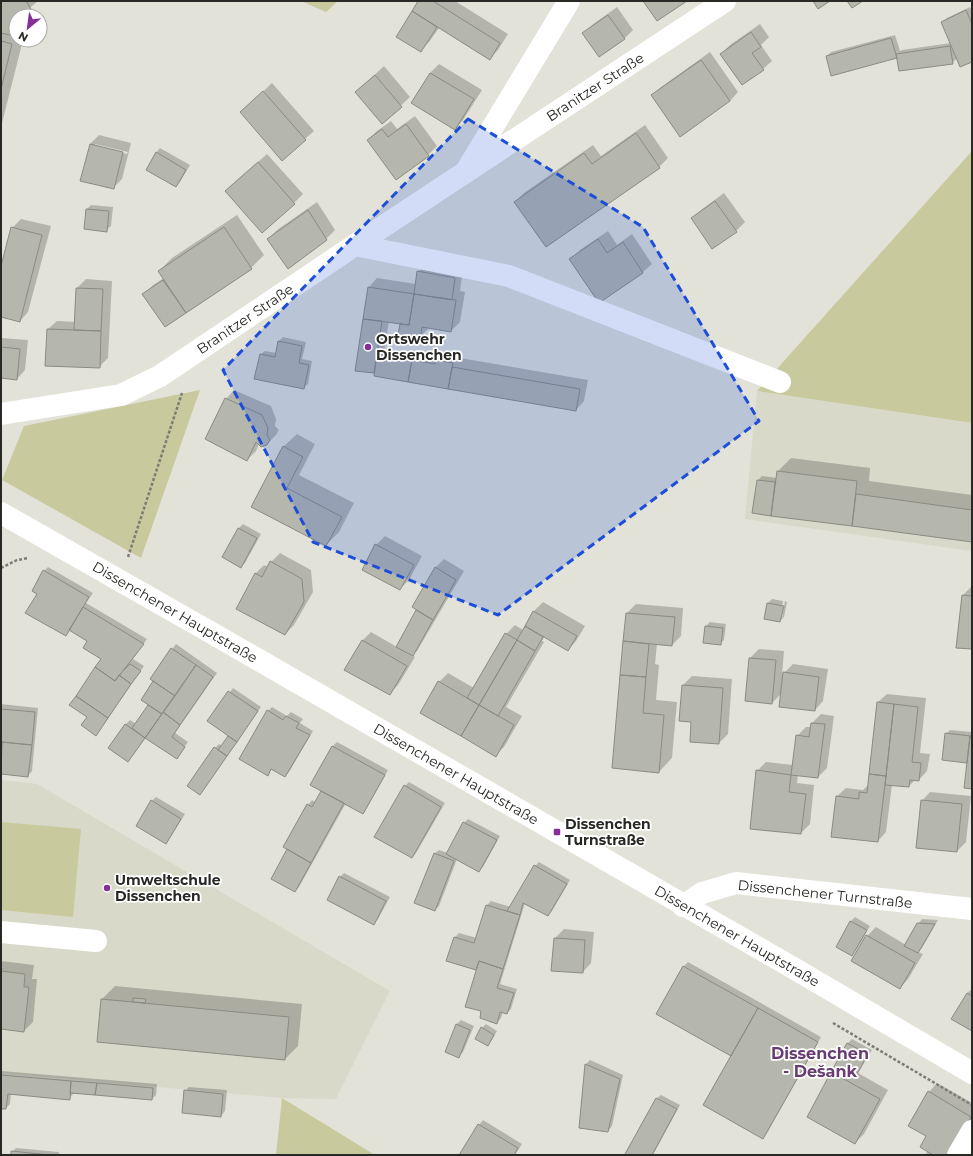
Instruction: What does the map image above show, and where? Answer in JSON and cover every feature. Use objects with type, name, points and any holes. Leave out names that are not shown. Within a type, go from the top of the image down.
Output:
[{"type":"street","name":"Branitzer Straße","points":[[465,172],[569,1]]},
{"type":"street","name":"Branitzer Straße","points":[[2,416],[121,395],[160,376],[355,245],[725,1]]},
{"type":"street","points":[[355,245],[509,276],[780,382]]},
{"type":"street","name":"Dissenchener Hauptstraße","points":[[1,513],[788,965],[972,1073]]},
{"type":"street","name":"Dissenchener Turnstraße","points":[[683,906],[702,893],[736,883],[972,909]]},
{"type":"street","points":[[1,932],[96,940]]},
{"type":"street","points":[[958,1155],[972,1131]]},
{"type":"path","points":[[126,561],[183,389]]},
{"type":"path","points":[[1,568],[17,560],[31,558]]},
{"type":"highlighted area","points":[[468,119],[643,227],[759,421],[498,615],[313,542],[223,370]]},
{"type":"shaded area","points":[[757,391],[972,423],[972,551],[745,519]]},
{"type":"shaded area","name":"Umweltschule Dissenchen","points":[[1,780],[37,784],[390,991],[336,1099],[282,1098],[1,1073]]},
{"type":"green space","points":[[301,1],[338,1],[326,12]]},
{"type":"green space","points":[[972,151],[972,423],[757,391]]},
{"type":"green space","points":[[200,390],[141,558],[2,480],[24,426]]},
{"type":"green space","points":[[1,822],[81,829],[73,917],[1,910]]},
{"type":"green space","points":[[282,1098],[375,1155],[276,1155]]},
{"type":"building","points":[[1,1],[26,1],[30,8],[8,8],[8,35],[1,33]]},
{"type":"building","points":[[418,1],[433,1],[500,43],[490,60],[412,11]]},
{"type":"building","points":[[643,1],[687,1],[657,21]]},
{"type":"building","points":[[813,1],[830,1],[818,9]]},
{"type":"building","points":[[847,1],[863,1],[852,8]]},
{"type":"building","points":[[966,10],[972,24],[972,62],[960,67],[941,22]]},
{"type":"building","points":[[412,11],[437,27],[421,52],[396,37]]},
{"type":"building","points":[[608,15],[625,39],[599,57],[582,33]]},
{"type":"building","points":[[751,32],[761,47],[752,53],[764,70],[742,85],[720,54]]},
{"type":"building","points":[[891,38],[897,58],[831,76],[826,56]]},
{"type":"building","points":[[1,41],[8,43],[8,48],[11,48],[1,89]]},
{"type":"building","points":[[950,46],[953,64],[899,71],[896,54]]},
{"type":"building","points":[[701,60],[730,101],[680,137],[651,95]]},
{"type":"building","points":[[430,73],[474,99],[455,130],[411,103]]},
{"type":"building","points":[[375,75],[402,107],[382,124],[355,92]]},
{"type":"building","points":[[263,91],[306,140],[282,161],[240,112]]},
{"type":"building","points":[[406,124],[429,156],[396,180],[367,140],[382,129],[388,137]]},
{"type":"building","points":[[636,133],[660,168],[546,247],[514,202],[584,153],[592,164]]},
{"type":"building","points":[[90,144],[123,152],[114,189],[80,181]]},
{"type":"building","points":[[156,152],[186,170],[176,187],[146,170]]},
{"type":"building","points":[[258,162],[295,204],[262,233],[225,191]]},
{"type":"building","points":[[715,201],[737,232],[712,249],[691,218]]},
{"type":"building","points":[[86,209],[109,211],[107,232],[84,229]]},
{"type":"building","points":[[308,210],[327,240],[288,269],[267,239]]},
{"type":"building","points":[[11,227],[42,235],[20,322],[1,317],[1,266]]},
{"type":"building","points":[[224,227],[252,269],[186,313],[158,271]]},
{"type":"building","points":[[598,239],[607,253],[623,242],[643,273],[599,303],[569,259]]},
{"type":"building","points":[[417,271],[455,278],[452,300],[414,294]]},
{"type":"building","points":[[163,280],[186,313],[165,327],[142,294]]},
{"type":"building","points":[[368,287],[414,294],[409,325],[363,319]]},
{"type":"building","points":[[76,288],[103,289],[101,331],[74,330]]},
{"type":"building","points":[[414,294],[456,300],[451,332],[422,327],[420,339],[398,335],[400,324],[409,325]]},
{"type":"building","points":[[363,319],[382,321],[374,373],[355,371]]},
{"type":"building","points":[[47,329],[101,331],[100,368],[45,366]]},
{"type":"building","points":[[278,341],[302,346],[299,363],[309,365],[304,389],[254,379],[260,354],[275,357]]},
{"type":"building","points":[[1,347],[20,349],[17,380],[1,378]]},
{"type":"building","points":[[377,354],[412,360],[408,382],[374,376]]},
{"type":"building","points":[[412,360],[435,364],[435,360],[453,363],[448,389],[408,382]]},
{"type":"building","points":[[452,367],[580,389],[576,411],[448,389]]},
{"type":"building","points":[[225,398],[262,415],[268,428],[267,435],[270,440],[267,445],[261,447],[256,442],[247,461],[205,439]]},
{"type":"building","points":[[283,446],[303,457],[287,488],[342,517],[326,546],[251,507]]},
{"type":"building","points":[[777,471],[857,481],[852,526],[771,516]]},
{"type":"building","points":[[757,480],[775,482],[771,516],[752,513]]},
{"type":"building","points":[[856,494],[972,510],[972,542],[852,526]]},
{"type":"building","points":[[238,528],[257,538],[241,568],[222,557]]},
{"type":"building","points":[[375,544],[414,565],[400,590],[362,570]]},
{"type":"building","points":[[270,561],[302,579],[304,602],[285,635],[236,609],[255,573],[262,577]]},
{"type":"building","points":[[435,567],[456,580],[433,620],[412,607]]},
{"type":"building","points":[[43,570],[89,597],[66,636],[25,613],[37,594],[32,591]]},
{"type":"building","points":[[962,595],[972,596],[972,649],[956,648]]},
{"type":"building","points":[[767,603],[784,606],[780,622],[764,619]]},
{"type":"building","points":[[83,607],[144,644],[115,681],[95,667],[101,659],[83,648],[87,641],[69,630]]},
{"type":"building","points":[[416,610],[433,620],[413,656],[396,647]]},
{"type":"building","points":[[533,611],[577,636],[568,651],[525,626]]},
{"type":"building","points":[[626,613],[675,617],[672,646],[623,641]]},
{"type":"building","points":[[525,626],[543,637],[535,651],[517,640]]},
{"type":"building","points":[[705,626],[723,628],[721,645],[703,643]]},
{"type":"building","points":[[505,633],[517,640],[479,705],[467,698]]},
{"type":"building","points":[[362,640],[407,666],[390,695],[344,670]]},
{"type":"building","points":[[517,640],[535,651],[498,716],[479,705]]},
{"type":"building","points":[[623,641],[649,644],[646,677],[620,675]]},
{"type":"building","points":[[171,648],[196,665],[175,696],[150,679]]},
{"type":"building","points":[[749,658],[776,660],[772,704],[745,701]]},
{"type":"building","points":[[130,664],[141,671],[131,684],[119,675]]},
{"type":"building","points":[[196,665],[213,677],[180,725],[163,712]]},
{"type":"building","points":[[95,667],[115,681],[119,675],[131,684],[108,718],[76,696]]},
{"type":"building","points":[[783,672],[819,677],[815,711],[779,707]]},
{"type":"building","points":[[620,675],[646,677],[643,713],[664,715],[659,773],[612,768]]},
{"type":"building","points":[[153,681],[175,696],[162,714],[141,700]]},
{"type":"building","points":[[438,681],[479,705],[461,736],[420,713]]},
{"type":"building","points":[[682,685],[723,688],[719,744],[690,742],[691,722],[679,721]]},
{"type":"building","points":[[228,691],[258,711],[237,742],[207,721]]},
{"type":"building","points":[[76,696],[108,718],[96,736],[81,725],[87,717],[69,705]]},
{"type":"building","points":[[877,702],[894,704],[886,776],[869,774]]},
{"type":"building","points":[[894,704],[918,707],[912,762],[921,763],[919,781],[910,780],[909,787],[885,785]]},
{"type":"building","points":[[148,705],[162,714],[145,738],[132,728]]},
{"type":"building","points":[[479,705],[514,725],[496,757],[461,736]]},
{"type":"building","points":[[1,709],[35,712],[32,745],[1,742]]},
{"type":"building","points":[[267,710],[283,720],[286,716],[299,723],[296,728],[310,735],[285,777],[271,769],[268,776],[239,759]]},
{"type":"building","points":[[163,712],[180,725],[172,737],[185,747],[177,759],[145,738]]},
{"type":"building","points":[[811,723],[825,724],[818,778],[791,775],[796,735],[809,737]]},
{"type":"building","points":[[125,724],[145,738],[128,762],[108,748]]},
{"type":"building","points":[[945,733],[970,736],[967,763],[942,760]]},
{"type":"building","points":[[228,736],[237,742],[227,756],[218,750]]},
{"type":"building","points":[[970,736],[972,736],[972,789],[964,788]]},
{"type":"building","points":[[2,742],[32,745],[28,777],[1,774]]},
{"type":"building","points":[[332,746],[385,775],[363,814],[310,785]]},
{"type":"building","points":[[214,747],[227,756],[200,795],[187,786]]},
{"type":"building","points":[[756,770],[791,775],[789,792],[806,794],[801,834],[750,829]]},
{"type":"building","points":[[869,774],[886,776],[878,842],[831,837],[836,796],[859,799],[859,792],[867,793]]},
{"type":"building","points":[[404,785],[441,807],[412,858],[374,837]]},
{"type":"building","points":[[321,791],[344,803],[311,863],[283,847],[307,804],[312,807]]},
{"type":"building","points":[[151,800],[181,819],[166,844],[136,826]]},
{"type":"building","points":[[921,800],[962,804],[957,852],[916,848]]},
{"type":"building","points":[[463,822],[497,840],[479,872],[446,854]]},
{"type":"building","points":[[287,849],[311,863],[295,892],[271,879]]},
{"type":"building","points":[[434,853],[454,861],[435,911],[414,903]]},
{"type":"building","points":[[534,865],[567,884],[548,916],[523,903],[520,915],[507,911]]},
{"type":"building","points":[[339,876],[386,901],[374,925],[327,900]]},
{"type":"building","points":[[486,905],[520,915],[503,969],[479,961],[476,970],[446,961],[454,937],[474,943]]},
{"type":"building","points":[[850,921],[867,930],[852,956],[836,947]]},
{"type":"building","points":[[917,923],[935,924],[918,953],[904,946]]},
{"type":"building","points":[[866,935],[915,963],[900,989],[851,961]]},
{"type":"building","points":[[554,938],[585,940],[583,973],[551,971]]},
{"type":"building","points":[[479,961],[503,969],[497,988],[514,993],[507,1014],[500,1012],[497,1024],[480,1018],[481,1011],[465,1007]]},
{"type":"building","points":[[683,966],[758,1008],[731,1056],[656,1014]]},
{"type":"building","points":[[1,971],[25,974],[24,987],[29,987],[24,1032],[1,1029]]},
{"type":"building","points":[[967,993],[972,996],[972,1031],[951,1019]]},
{"type":"building","points":[[133,998],[146,999],[145,1003],[133,1002]]},
{"type":"building","points":[[101,999],[289,1017],[285,1060],[97,1042]]},
{"type":"building","points":[[758,1008],[818,1042],[763,1139],[703,1105]]},
{"type":"building","points":[[456,1024],[470,1030],[459,1058],[445,1052]]},
{"type":"building","points":[[481,1027],[494,1035],[488,1046],[475,1039]]},
{"type":"building","points":[[847,1043],[868,1054],[856,1076],[845,1070],[842,1078],[831,1072]]},
{"type":"building","points":[[585,1064],[620,1079],[608,1132],[579,1128]]},
{"type":"building","points":[[831,1072],[880,1099],[855,1144],[807,1117]]},
{"type":"building","points":[[1,1075],[71,1081],[70,1100],[8,1094],[6,1109],[1,1109]]},
{"type":"building","points":[[71,1081],[97,1083],[95,1095],[70,1093]]},
{"type":"building","points":[[97,1083],[153,1088],[152,1100],[95,1095]]},
{"type":"building","points":[[184,1090],[223,1094],[221,1117],[182,1113]]},
{"type":"building","points":[[928,1091],[971,1117],[950,1155],[933,1155],[920,1147],[926,1136],[908,1126]]},
{"type":"building","points":[[656,1098],[677,1109],[652,1155],[626,1155],[625,1154]]},
{"type":"building","points":[[478,1124],[518,1148],[514,1155],[459,1155]]},
{"type":"building","points":[[11,1151],[49,1155],[11,1155]]},
{"type":"place","name":"Ortswehr Dissenchen","points":[[368,347]]},
{"type":"place","name":"Dissenchen Turnstraße","points":[[557,832]]},
{"type":"place","name":"Umweltschule Dissenchen","points":[[107,888]]},
{"type":"district","name":"Dissenchen - Dešank","points":[[820,1062]]}]
